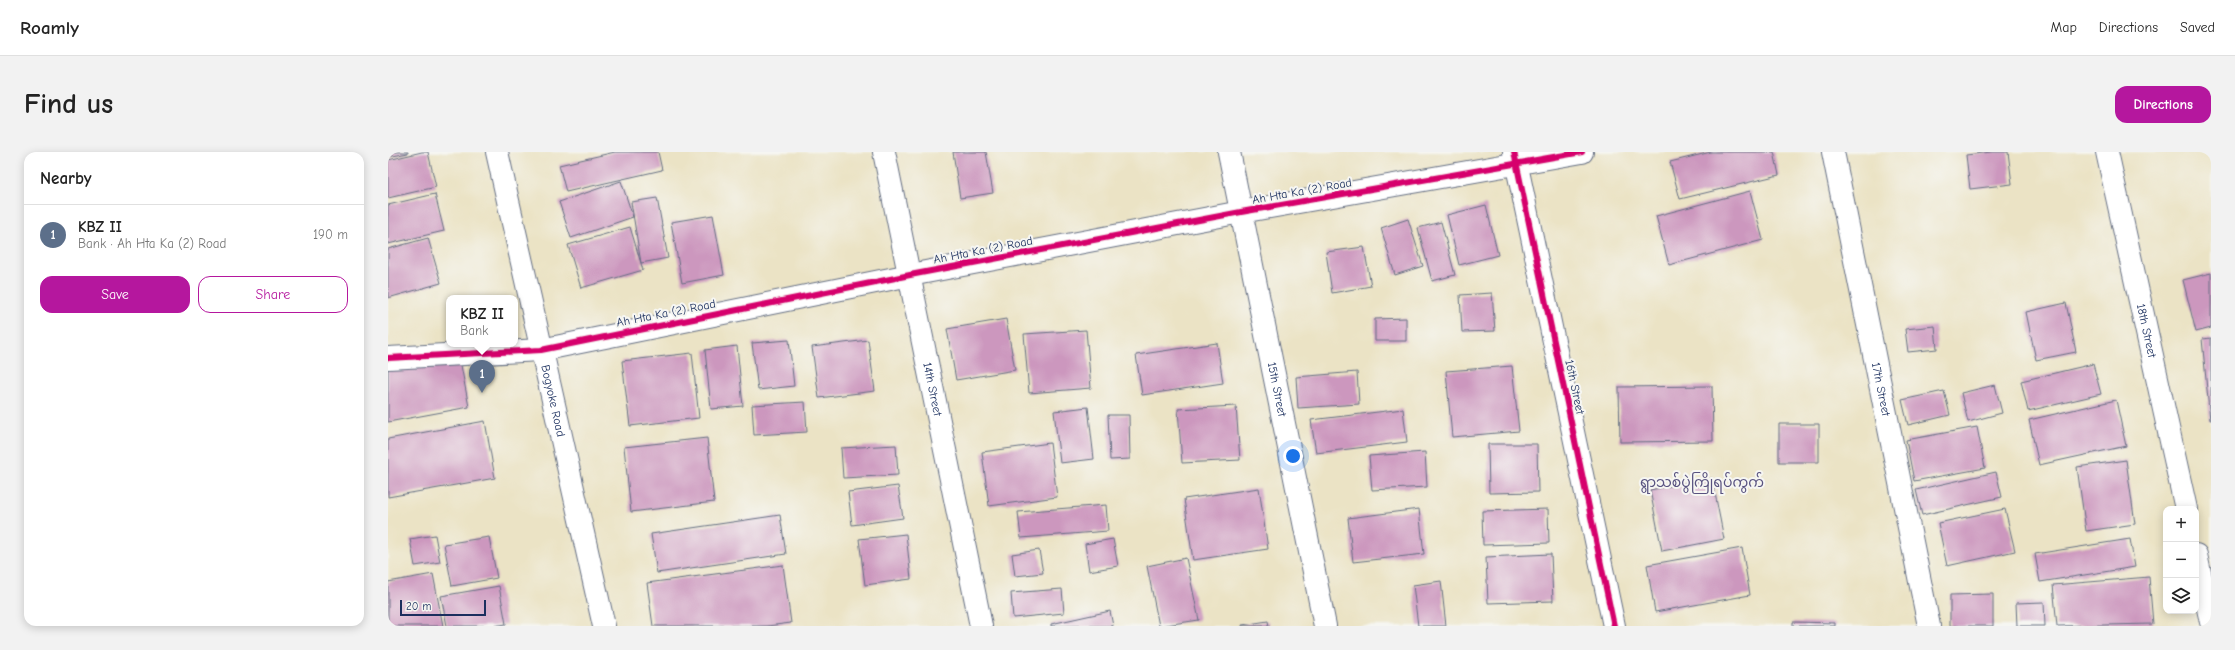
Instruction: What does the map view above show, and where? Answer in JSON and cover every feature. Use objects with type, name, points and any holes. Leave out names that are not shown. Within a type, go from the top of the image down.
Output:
[{"type":"main road","name":"Bogyoke Road","points":[[498,152],[541,350],[604,626]]},
{"type":"main road","name":"14th Street","points":[[884,152],[981,626]]},
{"type":"main road","name":"15th Street","points":[[1229,152],[1325,626]]},
{"type":"main road","name":"Ah Hta Ka (2) Road","points":[[388,358],[541,350],[910,274],[1241,212],[1515,158],[1582,152]]},
{"type":"main road","name":"17th Street","points":[[1833,152],[1930,626]]},
{"type":"main road","name":"18th Street","points":[[2107,152],[2185,506]]},
{"type":"main road","name":"16th Street","points":[[1515,158],[1614,626]]},
{"type":"main road","points":[[2199,568],[2211,622]]},
{"type":"building","points":[[388,152],[408,152],[408,153],[388,157]]},
{"type":"building","points":[[428,152],[436,187],[388,198],[388,160]]},
{"type":"building","points":[[615,152],[658,152],[662,170],[566,192],[559,165]]},
{"type":"building","points":[[953,152],[986,152],[993,193],[960,198]]},
{"type":"building","points":[[1711,152],[1774,152],[1779,175],[1680,199],[1670,162]]},
{"type":"building","points":[[1991,152],[2008,152],[2012,184],[1970,189],[1966,155]]},
{"type":"building","points":[[621,181],[633,217],[571,238],[559,202]]},
{"type":"building","points":[[1750,191],[1763,240],[1669,265],[1656,216]]},
{"type":"building","points":[[435,194],[444,231],[388,244],[388,205]]},
{"type":"building","points":[[657,198],[668,258],[641,263],[631,202]]},
{"type":"building","points":[[1486,205],[1498,255],[1459,265],[1447,215]]},
{"type":"building","points":[[713,215],[724,275],[682,283],[671,222]]},
{"type":"building","points":[[1408,219],[1423,266],[1395,275],[1381,228]]},
{"type":"building","points":[[1441,222],[1455,275],[1432,281],[1418,228]]},
{"type":"building","points":[[630,227],[643,270],[581,288],[568,245]]},
{"type":"building","points":[[428,238],[441,283],[388,298],[388,249]]},
{"type":"building","points":[[1364,247],[1371,286],[1332,293],[1326,252]]},
{"type":"building","points":[[2211,273],[2211,328],[2196,332],[2183,280]]},
{"type":"building","points":[[1492,293],[1495,331],[1462,332],[1460,295]]},
{"type":"building","points":[[2066,303],[2076,352],[2036,360],[2026,312]]},
{"type":"building","points":[[1406,318],[1406,341],[1375,341],[1375,319]]},
{"type":"building","points":[[1006,319],[1015,370],[956,380],[947,329]]},
{"type":"building","points":[[1935,326],[1937,349],[1908,352],[1905,329]]},
{"type":"building","points":[[1086,330],[1091,388],[1029,393],[1024,334]]},
{"type":"building","points":[[2211,338],[2211,420],[2210,420],[2202,339]]},
{"type":"building","points":[[789,340],[794,386],[758,390],[752,343]]},
{"type":"building","points":[[868,340],[875,391],[819,398],[812,347]]},
{"type":"building","points":[[1217,343],[1223,383],[1142,395],[1136,355]]},
{"type":"building","points":[[737,346],[743,406],[711,409],[705,350]]},
{"type":"building","points":[[692,353],[699,418],[630,426],[622,361]]},
{"type":"building","points":[[459,355],[469,407],[388,422],[388,368]]},
{"type":"building","points":[[2093,364],[2101,394],[2028,411],[2021,381]]},
{"type":"building","points":[[1512,366],[1519,431],[1452,437],[1446,371]]},
{"type":"building","points":[[1357,372],[1359,404],[1298,408],[1296,377]]},
{"type":"building","points":[[1995,385],[2002,413],[1968,422],[1961,393]]},
{"type":"building","points":[[1712,386],[1713,441],[1620,442],[1619,387]]},
{"type":"building","points":[[1944,391],[1950,415],[1908,425],[1902,400]]},
{"type":"building","points":[[2116,400],[2126,446],[2039,465],[2029,420]]},
{"type":"building","points":[[805,402],[807,432],[754,435],[752,405]]},
{"type":"building","points":[[1236,406],[1240,460],[1182,463],[1178,409]]},
{"type":"building","points":[[1088,407],[1094,459],[1060,463],[1054,411]]},
{"type":"building","points":[[1403,409],[1407,442],[1316,453],[1311,420]]},
{"type":"building","points":[[1108,415],[1129,415],[1130,459],[1110,460]]},
{"type":"building","points":[[485,421],[495,478],[388,497],[388,439]]},
{"type":"building","points":[[1779,424],[1819,424],[1819,462],[1779,462]]},
{"type":"building","points":[[1977,427],[1985,468],[1914,481],[1906,440]]},
{"type":"building","points":[[707,438],[714,502],[631,512],[624,447]]},
{"type":"building","points":[[1050,443],[1057,497],[989,506],[982,452]]},
{"type":"building","points":[[1488,444],[1537,444],[1538,492],[1489,493]]},
{"type":"building","points":[[896,445],[898,475],[843,478],[841,448]]},
{"type":"building","points":[[1425,452],[1427,487],[1372,490],[1369,456]]},
{"type":"building","points":[[2126,460],[2135,524],[2086,531],[2077,467]]},
{"type":"building","points":[[1996,472],[2002,497],[1922,515],[1916,490]]},
{"type":"building","points":[[1712,478],[1724,539],[1662,551],[1650,490]]},
{"type":"building","points":[[898,486],[903,518],[852,525],[848,492]]},
{"type":"building","points":[[1259,488],[1268,549],[1193,560],[1184,499]]},
{"type":"building","points":[[1106,505],[1108,531],[1021,538],[1018,512]]},
{"type":"building","points":[[1419,509],[1424,554],[1353,562],[1348,518]]},
{"type":"building","points":[[1548,509],[1549,543],[1483,545],[1482,511]]},
{"type":"building","points":[[2005,509],[2015,551],[1947,566],[1938,523]]},
{"type":"building","points":[[780,515],[786,554],[657,573],[651,534]]},
{"type":"building","points":[[906,534],[911,579],[865,585],[859,539]]},
{"type":"building","points":[[435,535],[440,562],[415,566],[410,539]]},
{"type":"building","points":[[489,537],[497,578],[452,586],[444,544]]},
{"type":"building","points":[[1113,539],[1118,566],[1089,571],[1085,544]]},
{"type":"building","points":[[2130,539],[2135,567],[2040,582],[2035,554]]},
{"type":"building","points":[[1742,548],[1750,595],[1655,612],[1647,565]]},
{"type":"building","points":[[1039,550],[1043,573],[1015,576],[1012,554]]},
{"type":"building","points":[[1551,554],[1553,601],[1488,603],[1486,557]]},
{"type":"building","points":[[1186,558],[1199,620],[1159,626],[1147,566]]},
{"type":"building","points":[[783,565],[791,623],[767,626],[653,626],[647,583]]},
{"type":"building","points":[[433,574],[443,626],[388,626],[388,582]]},
{"type":"building","points":[[2149,577],[2153,624],[2057,626],[2053,585]]},
{"type":"building","points":[[1441,581],[1446,626],[1418,626],[1413,585]]},
{"type":"building","points":[[499,586],[506,624],[494,626],[447,626],[441,596]]},
{"type":"building","points":[[1062,589],[1064,613],[1013,618],[1011,593]]},
{"type":"building","points":[[1993,594],[1993,626],[1950,626],[1950,595]]},
{"type":"building","points":[[2044,602],[2045,626],[2017,626],[2016,603]]},
{"type":"building","points":[[1110,611],[1113,626],[1051,626],[1051,624]]},
{"type":"building","points":[[1268,621],[1269,626],[1242,626],[1242,625]]},
{"type":"building","points":[[1793,622],[1835,623],[1835,626],[1793,626]]},
{"type":"cycle path","points":[[1514,152],[1614,626]]},
{"type":"cycle path","points":[[388,358],[541,350],[910,275],[1241,212],[1582,152]]},
{"type":"place","name":"KBZ II","points":[[482,393]]},
{"type":"district","name":"ရွာသစ်ပွဲကြိုရပ်ကွက်","points":[[1702,482]]}]
